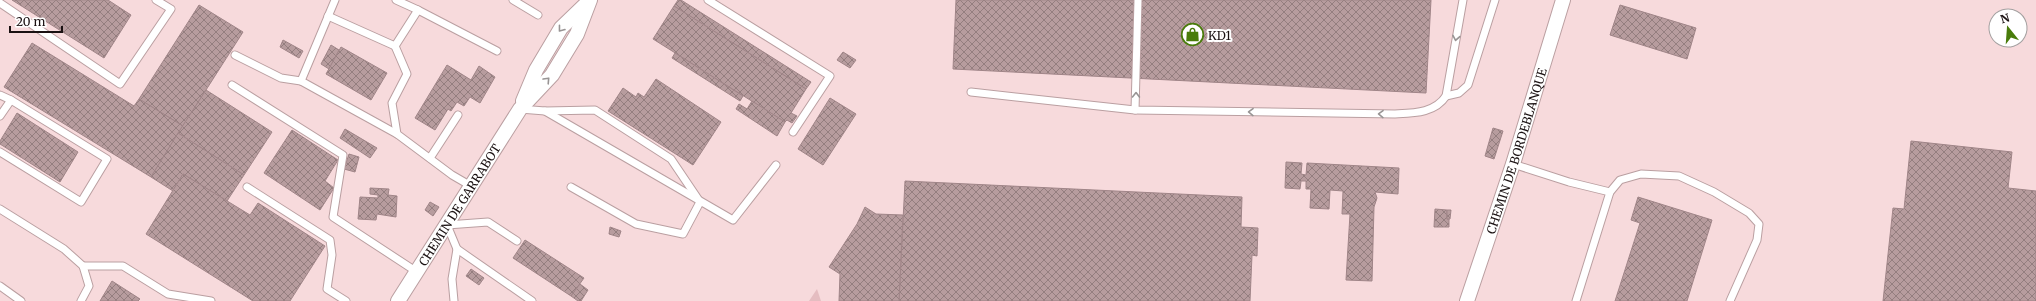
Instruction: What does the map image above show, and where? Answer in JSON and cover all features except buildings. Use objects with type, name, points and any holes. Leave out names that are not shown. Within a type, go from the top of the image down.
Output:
[{"type":"street","name":"CHEMIN DE BORDEBLANQUE","points":[[1467,301],[1513,164],[1563,0]]},
{"type":"street","name":"CHEMIN DE GARRABOT","points":[[398,301],[520,109],[552,75],[578,34],[588,1]]},
{"type":"lane","points":[[0,4],[120,84],[171,9],[156,0]]},
{"type":"lane","points":[[302,81],[335,0]]},
{"type":"lane","points":[[396,0],[497,51]]},
{"type":"lane","points":[[513,0],[538,15]]},
{"type":"lane","points":[[708,0],[830,76],[793,132]]},
{"type":"lane","points":[[1135,110],[1138,0]]},
{"type":"lane","points":[[971,92],[1135,110],[1417,113],[1432,109],[1442,102],[1446,96],[1462,0]]},
{"type":"lane","points":[[1446,96],[1459,93],[1468,85],[1495,0]]},
{"type":"lane","points":[[395,46],[418,10]]},
{"type":"lane","points":[[328,16],[395,46],[407,74],[392,103],[397,134]]},
{"type":"lane","points":[[235,55],[281,78],[302,81],[397,134],[452,175],[471,186]]},
{"type":"lane","points":[[232,85],[343,156],[333,217],[417,272]]},
{"type":"lane","points":[[0,96],[11,100],[107,159],[81,202],[0,152]]},
{"type":"lane","points":[[0,116],[11,100]]},
{"type":"lane","points":[[520,109],[545,112],[595,110],[671,159],[700,202]]},
{"type":"lane","points":[[545,112],[732,220],[776,165]]},
{"type":"lane","points":[[430,158],[458,115]]},
{"type":"lane","points":[[1513,164],[1569,182],[1610,192]]},
{"type":"lane","points":[[1576,301],[1610,192],[1620,180],[1641,174],[1679,176],[1714,192],[1750,213],[1759,224],[1757,240],[1730,301]]},
{"type":"lane","points":[[247,187],[330,240],[332,255],[327,289],[346,301]]},
{"type":"lane","points":[[571,187],[636,224],[683,234],[700,202]]},
{"type":"lane","points":[[0,209],[64,248],[83,266],[89,286],[81,301]]},
{"type":"lane","points":[[517,241],[488,222],[446,225],[457,249],[532,301]]},
{"type":"lane","points":[[454,301],[452,279],[457,249]]},
{"type":"lane","points":[[83,266],[123,266],[168,294],[211,301]]},
{"type":"lane","points":[[0,286],[21,301]]},
{"type":"shaded area","points":[[817,289],[821,301],[809,301]]},
{"type":"place","name":"KD1","points":[[1192,35]]}]
